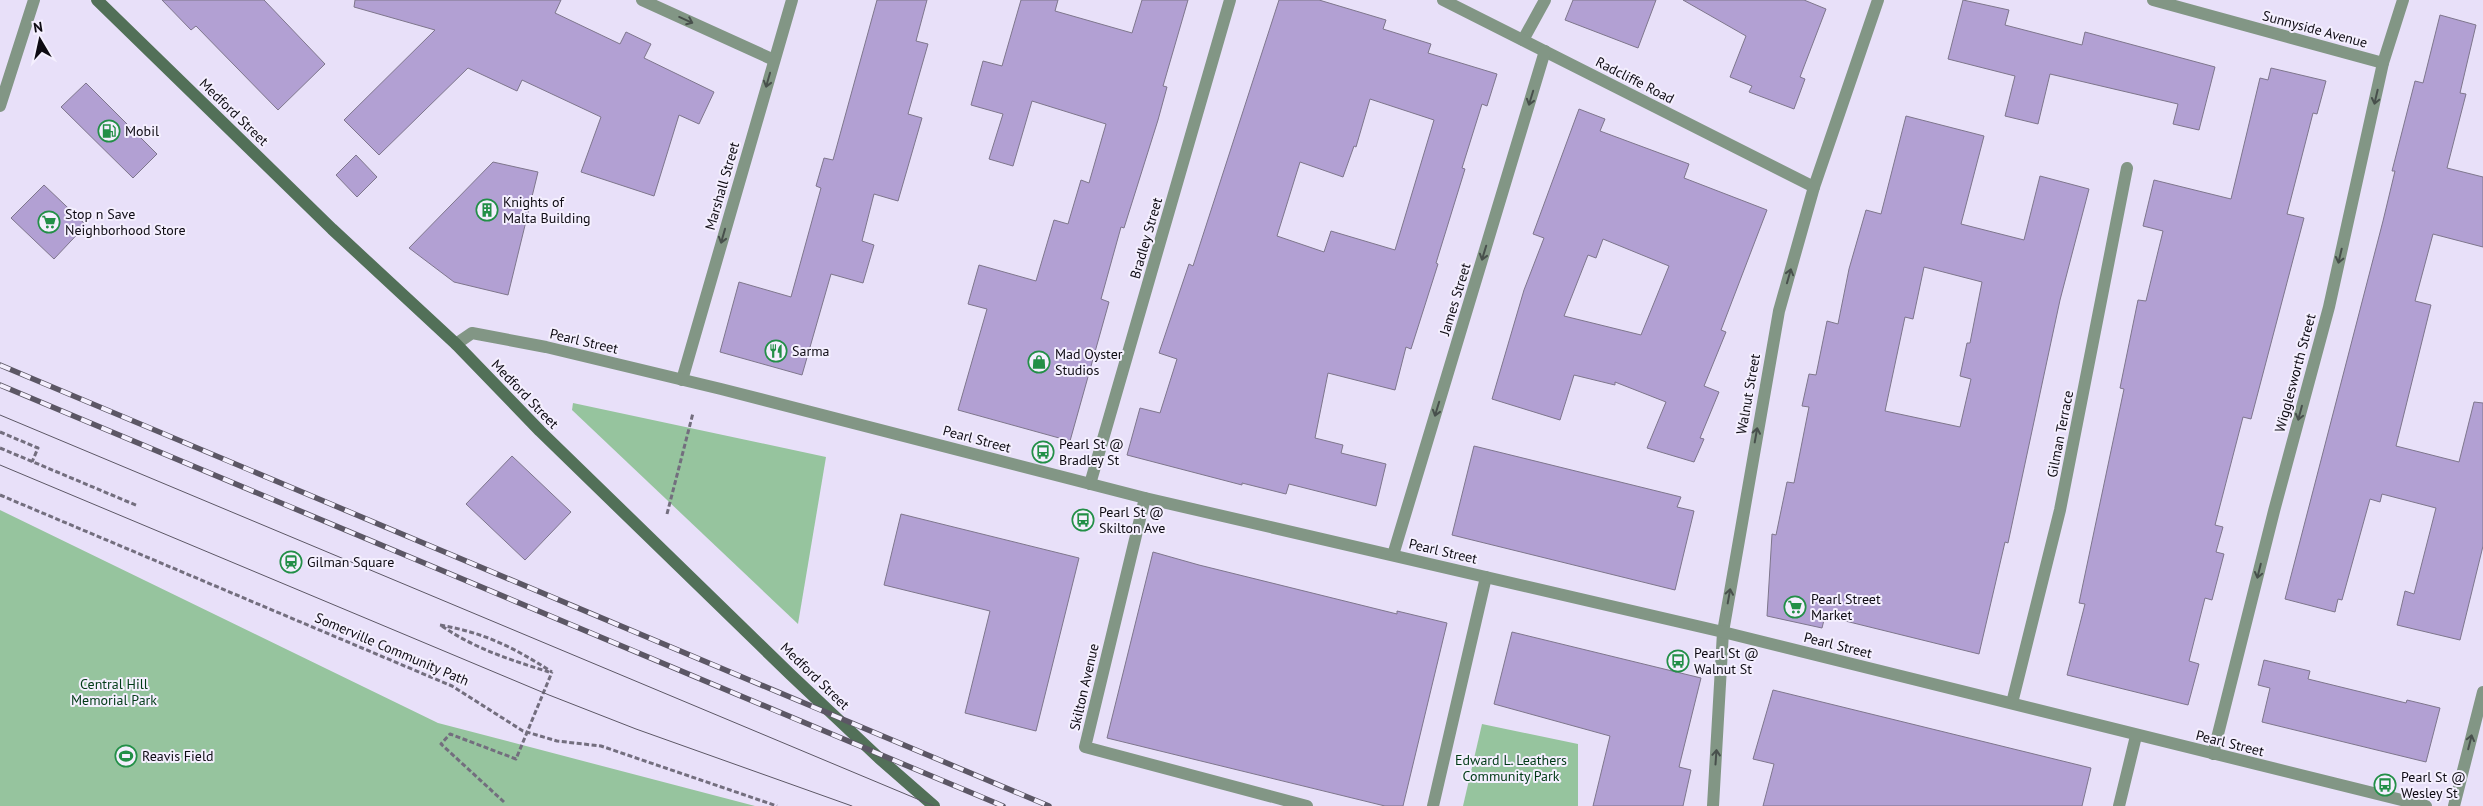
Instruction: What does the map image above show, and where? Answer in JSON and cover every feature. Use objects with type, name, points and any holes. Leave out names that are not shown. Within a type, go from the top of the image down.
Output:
[{"type":"main road","name":"Medford Street","points":[[97,0],[332,229],[456,344],[540,432],[873,753],[934,806]]},
{"type":"street","points":[[0,106],[34,0]]},
{"type":"street","points":[[642,0],[774,60]]},
{"type":"street","name":"Marshall Street","points":[[682,380],[792,0]]},
{"type":"street","name":"Bradley Street","points":[[1090,484],[1230,0]]},
{"type":"street","name":"Radcliffe Road","points":[[1443,0],[1814,186]]},
{"type":"street","points":[[1523,40],[1545,0]]},
{"type":"street","name":"Walnut Street","points":[[1713,806],[1723,632],[1779,311],[1814,186],[1878,0]]},
{"type":"street","name":"Sunnyside Avenue","points":[[2153,0],[2383,63]]},
{"type":"street","name":"Wigglesworth Street","points":[[2213,754],[2274,510],[2329,307],[2383,63],[2403,0]]},
{"type":"street","name":"James Street","points":[[1393,555],[1546,51]]},
{"type":"street","name":"Gilman Terrace","points":[[2012,703],[2060,510],[2127,168]]},
{"type":"street","name":"Pearl Street","points":[[456,344],[472,333],[487,334],[682,380],[1145,498],[1723,632],[2012,703],[2136,736],[2426,806]]},
{"type":"street","name":"Skilton Avenue","points":[[1145,498],[1085,747],[1307,806]]},
{"type":"street","points":[[1433,806],[1486,577]]},
{"type":"street","points":[[2454,806],[2483,692]]},
{"type":"street","points":[[2119,806],[2136,736]]},
{"type":"path","points":[[668,514],[671,491],[693,413]]},
{"type":"path","points":[[0,432],[38,448],[32,462]]},
{"type":"path","points":[[0,448],[138,506]]},
{"type":"path","name":"Somerville Community Path","points":[[0,495],[452,686],[526,732],[557,741],[601,746],[777,806]]},
{"type":"path","points":[[440,625],[472,631],[518,650],[552,672],[510,660],[463,641],[440,625]]},
{"type":"path","points":[[504,802],[441,744],[450,734],[516,759],[552,672]]},
{"type":"green space","points":[[573,403],[826,457],[798,624],[572,410]]},
{"type":"green space","name":"Central Hill Memorial Park","points":[[0,510],[438,723],[755,806],[0,806]]},
{"type":"green space","name":"Edward L. Leathers Community Park","points":[[1482,724],[1578,744],[1578,806],[1463,806]]},
{"type":"building","points":[[162,0],[264,0],[325,64],[278,110],[196,26],[191,30]]},
{"type":"building","points":[[355,0],[561,0],[555,13],[620,44],[626,32],[651,44],[644,58],[714,92],[699,124],[679,115],[654,196],[581,172],[601,117],[522,80],[517,91],[468,68],[379,155],[344,120],[435,30],[354,7]]},
{"type":"building","points":[[877,0],[927,0],[916,41],[928,44],[908,114],[922,118],[898,201],[874,194],[862,241],[874,245],[863,283],[831,274],[802,375],[720,352],[739,282],[791,297],[821,188],[816,186],[824,158],[833,160]]},
{"type":"building","points":[[1021,0],[1058,0],[1055,11],[1132,33],[1142,0],[1188,0],[1163,86],[1167,87],[1158,120],[1124,228],[1121,227],[1101,299],[1109,302],[1070,441],[958,410],[987,309],[968,304],[979,265],[1036,281],[1054,220],[1068,224],[1081,180],[1089,183],[1106,124],[1032,101],[1013,166],[989,159],[1003,114],[971,105],[983,61],[1002,66]]},
{"type":"building","points":[[1279,0],[1319,0],[1386,20],[1383,29],[1431,44],[1428,53],[1497,74],[1487,106],[1482,104],[1462,168],[1465,169],[1436,263],[1438,264],[1411,349],[1406,347],[1395,390],[1328,373],[1315,438],[1343,445],[1341,453],[1386,464],[1376,506],[1289,484],[1286,494],[1242,483],[1242,485],[1127,455],[1140,408],[1160,413],[1177,359],[1159,353],[1189,264],[1193,266]],"holes":[[[1370,99],[1434,120],[1395,250],[1331,231],[1324,252],[1277,236],[1300,162],[1343,177],[1354,146],[1356,147]]]},
{"type":"building","points":[[1573,0],[1656,0],[1638,48],[1565,20]]},
{"type":"building","points":[[1683,0],[1804,0],[1826,9],[1800,77],[1805,79],[1794,109],[1749,92],[1752,86],[1730,77],[1746,36]]},
{"type":"building","points":[[1963,0],[2009,10],[2005,25],[2082,45],[2085,32],[2215,67],[2199,130],[2173,124],[2178,104],[2050,74],[2038,124],[2005,116],[2015,76],[1948,59]]},
{"type":"building","points":[[2440,15],[2476,25],[2460,93],[2466,94],[2447,168],[2483,177],[2483,247],[2433,234],[2415,301],[2431,305],[2396,446],[2459,462],[2474,402],[2483,403],[2483,546],[2460,640],[2397,625],[2405,591],[2414,594],[2436,508],[2382,494],[2380,502],[2370,499],[2342,600],[2338,599],[2335,612],[2285,599],[2383,221],[2395,171],[2392,171],[2415,81],[2423,83]]},
{"type":"building","points":[[2271,68],[2326,81],[2317,114],[2313,113],[2287,214],[2304,218],[2251,419],[2243,417],[2215,525],[2223,527],[2216,552],[2224,554],[2212,600],[2205,598],[2189,661],[2199,664],[2188,705],[2067,675],[2085,604],[2079,603],[2124,389],[2120,388],[2138,300],[2146,301],[2163,231],[2143,226],[2154,180],[2231,199],[2260,78],[2268,80]]},
{"type":"building","name":"Mobil","points":[[86,83],[157,154],[133,178],[61,107]]},
{"type":"building","points":[[1579,109],[1605,119],[1600,131],[1689,164],[1684,178],[1767,210],[1721,330],[1726,332],[1704,386],[1719,392],[1700,438],[1704,439],[1694,462],[1647,448],[1666,402],[1615,382],[1615,385],[1574,375],[1560,420],[1492,399],[1524,290],[1544,238],[1533,234]],"holes":[[[1603,239],[1669,266],[1641,335],[1564,316],[1588,255],[1596,258]]]},
{"type":"building","points":[[1906,116],[1984,136],[1961,224],[2024,240],[2040,176],[2089,189],[2060,300],[2008,543],[2005,542],[1979,654],[1825,616],[1822,628],[1767,616],[1772,534],[1776,535],[1787,482],[1794,483],[1809,407],[1802,406],[1809,374],[1816,375],[1827,321],[1838,324],[1849,269],[1866,210],[1881,214]],"holes":[[[1924,267],[1982,282],[1970,343],[1967,343],[1960,376],[1971,379],[1960,427],[1885,411],[1905,317],[1913,319]]]},
{"type":"building","points":[[356,155],[377,177],[357,197],[336,175]]},
{"type":"building","name":"Knights of Malta Building","points":[[493,162],[538,172],[508,295],[454,282],[409,248]]},
{"type":"building","name":"Stop n Save Neighborhood Store","points":[[44,185],[86,225],[54,259],[11,218]]},
{"type":"building","points":[[1474,446],[1681,497],[1677,507],[1694,511],[1675,590],[1452,535]]},
{"type":"building","points":[[512,456],[571,512],[525,560],[466,504]]},
{"type":"building","points":[[901,514],[1079,558],[1036,731],[965,713],[990,611],[884,585]]},
{"type":"building","points":[[1153,552],[1397,614],[1397,611],[1447,623],[1403,806],[1385,806],[1107,738]]},
{"type":"building","points":[[1512,632],[1701,678],[1679,767],[1691,770],[1683,806],[1593,806],[1610,736],[1494,704]]},
{"type":"building","points":[[2264,660],[2310,671],[2308,679],[2406,703],[2407,700],[2440,708],[2426,762],[2262,722],[2270,688],[2258,685]]},
{"type":"building","points":[[1773,690],[2091,768],[2082,806],[1763,806],[1774,764],[1753,759]]},
{"type":"tram line","points":[[0,415],[934,806]]},
{"type":"tram line","points":[[0,465],[549,695],[636,729],[852,806]]},
{"type":"railway","points":[[0,365],[1049,806]]},
{"type":"railway","points":[[0,385],[1003,806]]},
{"type":"place","name":"Mobil","points":[[109,131]]},
{"type":"place","name":"Knights of Malta Building","points":[[487,210]]},
{"type":"place","name":"Stop n Save Neighborhood Store","points":[[49,222]]},
{"type":"place","name":"Sarma","points":[[776,351]]},
{"type":"place","name":"Mad Oyster Studios","points":[[1039,362]]},
{"type":"place","name":"Pearl St @ Bradley St","points":[[1043,452]]},
{"type":"place","name":"Pearl St @ Skilton Ave","points":[[1083,520]]},
{"type":"place","name":"Gilman Square","points":[[291,562]]},
{"type":"place","name":"Pearl Street Market","points":[[1795,607]]},
{"type":"place","name":"Pearl St @ Walnut St","points":[[1678,661]]},
{"type":"place","name":"Reavis Field","points":[[126,756]]},
{"type":"place","name":"Pearl St @ Wesley St","points":[[2385,785]]}]
